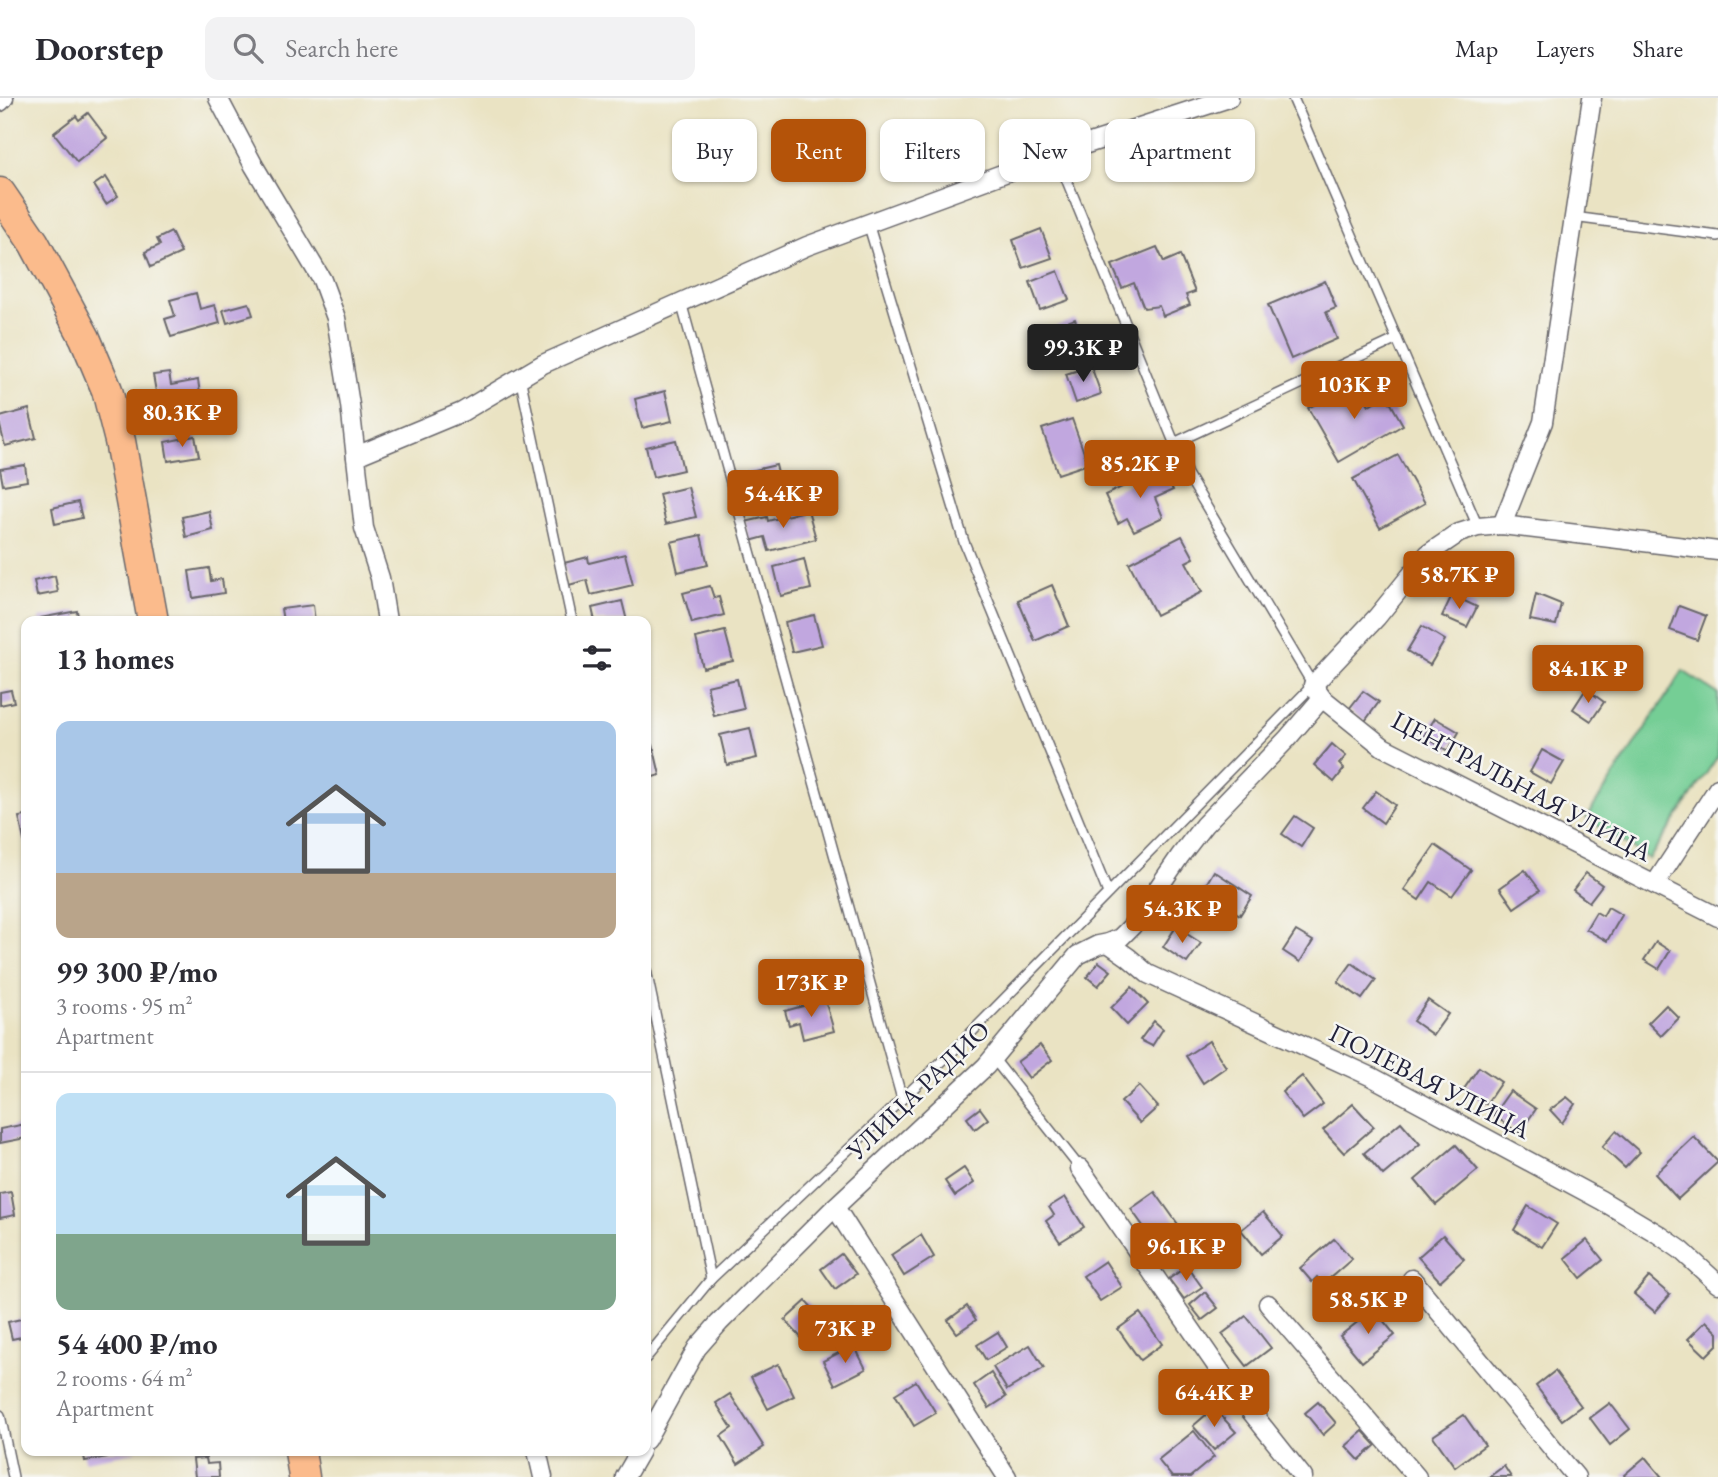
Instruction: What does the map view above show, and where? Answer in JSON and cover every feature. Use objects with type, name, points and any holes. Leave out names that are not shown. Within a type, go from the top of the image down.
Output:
[{"type":"main road","points":[[0,193],[34,243],[85,338],[107,390],[120,441],[152,616]]},
{"type":"main road","points":[[0,225],[20,256],[67,347],[87,396],[101,448],[134,616]]},
{"type":"main road","points":[[282,1456],[286,1477]]},
{"type":"main road","points":[[301,1456],[304,1477]]},
{"type":"street","points":[[0,102],[4,98]]},
{"type":"street","points":[[218,98],[254,166],[322,280],[336,318],[350,405],[364,527],[380,578],[386,616]]},
{"type":"street","points":[[1091,143],[1229,98]]},
{"type":"street","points":[[1502,525],[1543,422],[1592,98]]},
{"type":"street","points":[[356,456],[462,412],[543,364],[807,246],[999,175]]},
{"type":"street","points":[[1478,527],[1502,525],[1718,551]]},
{"type":"street","name":"УЛИЦА РАДИО","points":[[651,1431],[697,1348],[719,1323],[835,1207],[976,1076],[1078,955],[1120,938],[1132,926],[1204,824],[1287,739],[1318,692],[1428,554],[1460,533],[1478,527]]},
{"type":"street","name":"ЦЕНТРАЛЬНАЯ УЛИЦА","points":[[1318,692],[1383,747],[1718,917]]},
{"type":"street","points":[[1655,884],[1718,788]]},
{"type":"street","name":"ПОЛЕВАЯ УЛИЦА","points":[[1108,943],[1148,974],[1372,1077],[1601,1200],[1666,1239],[1718,1284]]},
{"type":"street","points":[[1080,1168],[1229,1384],[1303,1477]]},
{"type":"street","points":[[835,1207],[1007,1477]]},
{"type":"street","points":[[1412,1279],[1576,1477]]},
{"type":"street","points":[[1268,1304],[1417,1477]]},
{"type":"street","points":[[538,1456],[542,1477]]},
{"type":"street","points":[[625,1477],[637,1456]]},
{"type":"lane","points":[[1293,98],[1478,527]]},
{"type":"lane","points":[[651,1352],[711,1279],[955,1049],[1108,894],[1318,692],[1187,474],[1067,182]]},
{"type":"lane","points":[[1573,217],[1718,236]]},
{"type":"lane","points":[[868,223],[964,541],[1108,894]]},
{"type":"lane","points":[[681,302],[902,1099]]},
{"type":"lane","points":[[1174,443],[1397,339]]},
{"type":"lane","points":[[520,377],[571,616]]},
{"type":"lane","points":[[651,994],[711,1279]]},
{"type":"lane","points":[[993,1058],[1080,1168]]},
{"type":"lane","points":[[0,1415],[13,1477]]},
{"type":"green space","points":[[1683,671],[1718,694],[1718,756],[1649,859],[1586,818]]},
{"type":"building","points":[[88,113],[107,138],[77,162],[54,133],[76,116],[79,120]]},
{"type":"building","points":[[106,177],[118,196],[106,204],[94,185]]},
{"type":"building","points":[[1041,229],[1052,258],[1023,268],[1013,240]]},
{"type":"building","points":[[171,232],[181,253],[151,267],[145,252],[160,245],[157,239]]},
{"type":"building","points":[[1157,247],[1164,262],[1180,255],[1195,292],[1186,295],[1190,305],[1163,316],[1159,306],[1144,308],[1134,283],[1122,288],[1112,265]]},
{"type":"building","points":[[1058,271],[1069,300],[1040,310],[1030,282]]},
{"type":"building","points":[[1325,281],[1336,308],[1326,312],[1337,339],[1291,359],[1268,305]]},
{"type":"building","points":[[196,293],[200,309],[215,305],[220,323],[171,337],[165,319],[175,316],[170,300]]},
{"type":"building","points":[[249,303],[253,315],[227,323],[223,310]]},
{"type":"building","points":[[1075,319],[1086,348],[1057,359],[1046,330]]},
{"type":"building","points":[[1091,366],[1101,394],[1076,403],[1066,374]]},
{"type":"building","points":[[169,373],[171,385],[198,380],[202,407],[160,414],[153,375]]},
{"type":"building","points":[[1356,382],[1369,405],[1386,395],[1403,425],[1339,462],[1308,408]]},
{"type":"building","points":[[665,391],[672,421],[642,428],[635,399]]},
{"type":"building","points":[[29,409],[36,438],[5,446],[0,417]]},
{"type":"building","points":[[1072,419],[1088,464],[1058,474],[1042,429]]},
{"type":"building","points":[[195,436],[199,456],[168,461],[165,442]]},
{"type":"building","points":[[676,440],[683,470],[653,477],[646,447]]},
{"type":"building","points":[[1398,455],[1425,503],[1380,528],[1353,479]]},
{"type":"building","points":[[25,465],[27,481],[3,485],[0,469]]},
{"type":"building","points":[[776,465],[783,495],[753,502],[746,472]]},
{"type":"building","points":[[1162,468],[1173,490],[1155,498],[1163,517],[1134,531],[1127,518],[1118,523],[1105,495]]},
{"type":"building","points":[[688,487],[696,517],[666,524],[659,494]]},
{"type":"building","points":[[78,502],[82,518],[55,524],[52,508]]},
{"type":"building","points":[[808,510],[816,539],[769,551],[765,537],[750,541],[745,522],[767,517],[768,521]]},
{"type":"building","points":[[209,511],[213,530],[186,537],[182,517]]},
{"type":"building","points":[[701,535],[708,565],[678,572],[671,542]]},
{"type":"building","points":[[1182,536],[1194,558],[1186,562],[1202,592],[1156,615],[1129,563]]},
{"type":"building","points":[[625,554],[633,585],[591,595],[587,580],[569,585],[564,563],[588,557],[589,563]]},
{"type":"building","points":[[804,559],[811,589],[781,596],[774,567]]},
{"type":"building","points":[[209,568],[211,581],[222,579],[224,593],[193,598],[189,571]]},
{"type":"building","points":[[55,576],[58,592],[37,596],[34,581]]},
{"type":"building","points":[[1052,585],[1069,626],[1035,641],[1018,600]]},
{"type":"building","points":[[710,586],[714,598],[719,597],[724,615],[692,623],[683,593]]},
{"type":"building","points":[[1536,594],[1561,604],[1556,625],[1530,620]]},
{"type":"building","points":[[1452,595],[1477,607],[1467,627],[1442,616]]},
{"type":"building","points":[[622,601],[626,616],[594,616],[592,608]]},
{"type":"building","points":[[313,605],[314,616],[282,616],[281,609]]},
{"type":"building","points":[[1679,606],[1706,616],[1697,640],[1670,630]]},
{"type":"building","points":[[77,611],[78,616],[51,616]]},
{"type":"building","points":[[814,615],[822,645],[792,652],[785,622]]},
{"type":"building","points":[[1422,626],[1445,640],[1430,665],[1407,651]]},
{"type":"building","points":[[725,631],[733,661],[703,668],[696,638]]},
{"type":"building","points":[[737,679],[744,709],[714,716],[707,686]]},
{"type":"building","points":[[1586,689],[1604,702],[1591,721],[1573,709]]},
{"type":"building","points":[[11,690],[14,702],[0,705],[0,692]]},
{"type":"building","points":[[1363,691],[1379,702],[1365,721],[1349,709]]},
{"type":"building","points":[[1435,718],[1459,732],[1448,751],[1424,736]]},
{"type":"building","points":[[750,728],[757,758],[727,765],[720,735]]},
{"type":"building","points":[[1332,744],[1346,756],[1339,764],[1344,769],[1334,782],[1314,765]]},
{"type":"building","points":[[651,746],[660,775],[651,778]]},
{"type":"building","points":[[1542,750],[1564,762],[1551,784],[1530,772]]},
{"type":"building","points":[[1376,791],[1395,805],[1383,823],[1363,808]]},
{"type":"building","points":[[1295,816],[1313,828],[1301,847],[1282,834]]},
{"type":"building","points":[[1435,845],[1471,870],[1452,896],[1431,882],[1419,900],[1404,890]]},
{"type":"building","points":[[1525,870],[1540,890],[1514,908],[1500,888]]},
{"type":"building","points":[[1214,871],[1252,896],[1240,915],[1202,891]]},
{"type":"building","points":[[1586,873],[1602,885],[1589,902],[1573,890]]},
{"type":"building","points":[[1608,907],[1622,915],[1607,941],[1586,929],[1596,912],[1603,916]]},
{"type":"building","points":[[1176,927],[1201,943],[1187,963],[1163,947]]},
{"type":"building","points":[[1296,931],[1313,941],[1300,962],[1283,951]]},
{"type":"building","points":[[1656,942],[1670,951],[1659,969],[1644,960]]},
{"type":"building","points":[[1099,962],[1111,971],[1098,986],[1087,977]]},
{"type":"building","points":[[1352,963],[1376,980],[1362,999],[1338,982]]},
{"type":"building","points":[[1132,987],[1148,1004],[1127,1025],[1111,1008]]},
{"type":"building","points":[[825,1000],[834,1031],[803,1039],[799,1022],[789,1025],[785,1011]]},
{"type":"building","points":[[1428,1000],[1448,1014],[1433,1035],[1413,1021]]},
{"type":"building","points":[[1666,1005],[1679,1018],[1661,1036],[1648,1023]]},
{"type":"building","points":[[1154,1021],[1163,1029],[1152,1046],[1140,1040]]},
{"type":"building","points":[[1209,1041],[1226,1067],[1203,1083],[1186,1056]]},
{"type":"building","points":[[1040,1045],[1052,1060],[1029,1078],[1017,1062]]},
{"type":"building","points":[[1479,1067],[1501,1082],[1486,1104],[1464,1089]]},
{"type":"building","points":[[1302,1076],[1323,1104],[1303,1119],[1282,1092]]},
{"type":"building","points":[[1139,1086],[1158,1107],[1140,1123],[1121,1102]]},
{"type":"building","points":[[1510,1091],[1536,1109],[1519,1133],[1493,1115]]},
{"type":"building","points":[[1567,1097],[1575,1104],[1562,1123],[1550,1110]]},
{"type":"building","points":[[1353,1104],[1374,1127],[1344,1153],[1323,1130]]},
{"type":"building","points":[[980,1108],[988,1119],[975,1129],[967,1118]]},
{"type":"building","points":[[1401,1122],[1420,1144],[1383,1175],[1364,1153]]},
{"type":"building","points":[[21,1125],[21,1139],[0,1143],[0,1129]]},
{"type":"building","points":[[1616,1131],[1640,1152],[1625,1168],[1602,1147]]},
{"type":"building","points":[[1694,1137],[1718,1162],[1678,1199],[1655,1174]]},
{"type":"building","points":[[1456,1145],[1478,1170],[1436,1205],[1415,1180]]},
{"type":"building","points":[[964,1168],[974,1183],[955,1196],[945,1181]]},
{"type":"building","points":[[11,1192],[15,1215],[0,1218],[0,1194]]},
{"type":"building","points":[[1155,1192],[1185,1234],[1161,1251],[1131,1209]]},
{"type":"building","points":[[1065,1197],[1084,1227],[1060,1242],[1046,1221],[1054,1215],[1049,1207]]},
{"type":"building","points":[[1528,1206],[1557,1224],[1542,1247],[1514,1230]]},
{"type":"building","points":[[1263,1212],[1283,1236],[1261,1254],[1241,1230]]},
{"type":"building","points":[[921,1235],[934,1257],[904,1276],[891,1255]]},
{"type":"building","points":[[1443,1235],[1464,1259],[1440,1281],[1418,1257]]},
{"type":"building","points":[[1334,1239],[1352,1259],[1323,1284],[1317,1277],[1312,1282],[1300,1268]]},
{"type":"building","points":[[1587,1240],[1603,1260],[1581,1278],[1565,1258]]},
{"type":"building","points":[[841,1254],[856,1274],[835,1289],[821,1269]]},
{"type":"building","points":[[1105,1261],[1122,1287],[1100,1301],[1083,1276]]},
{"type":"building","points":[[1187,1266],[1202,1287],[1184,1299],[1169,1279]]},
{"type":"building","points":[[1649,1277],[1670,1295],[1655,1312],[1634,1294]]},
{"type":"building","points":[[1205,1292],[1218,1308],[1202,1320],[1190,1305]]},
{"type":"building","points":[[806,1301],[827,1324],[806,1343],[785,1320]]},
{"type":"building","points":[[967,1306],[976,1320],[957,1333],[948,1320]]},
{"type":"building","points":[[1374,1309],[1395,1335],[1362,1362],[1340,1336]]},
{"type":"building","points":[[1140,1313],[1162,1344],[1140,1360],[1118,1329]]},
{"type":"building","points":[[1246,1316],[1271,1348],[1247,1366],[1222,1334]]},
{"type":"building","points":[[21,1319],[21,1337],[12,1339],[8,1322]]},
{"type":"building","points":[[1706,1321],[1718,1333],[1718,1344],[1706,1356],[1688,1339]]},
{"type":"building","points":[[998,1332],[1007,1347],[986,1360],[977,1345]]},
{"type":"building","points":[[854,1345],[866,1369],[835,1385],[823,1361]]},
{"type":"building","points":[[1030,1345],[1044,1368],[1007,1390],[993,1367]]},
{"type":"building","points":[[778,1364],[794,1396],[768,1409],[751,1377]]},
{"type":"building","points":[[1555,1371],[1581,1406],[1562,1420],[1536,1386]]},
{"type":"building","points":[[991,1373],[1006,1397],[989,1408],[974,1385]]},
{"type":"building","points":[[916,1381],[936,1413],[914,1426],[895,1394]]},
{"type":"building","points":[[730,1394],[764,1447],[738,1464],[721,1436],[732,1428],[716,1403]]},
{"type":"building","points":[[1318,1402],[1336,1423],[1323,1435],[1305,1413]]},
{"type":"building","points":[[1610,1403],[1630,1429],[1610,1445],[1590,1418]]},
{"type":"building","points":[[1214,1408],[1236,1432],[1214,1450],[1193,1426]]},
{"type":"building","points":[[1464,1415],[1485,1445],[1455,1467],[1433,1436]]},
{"type":"building","points":[[1194,1431],[1214,1457],[1190,1477],[1172,1477],[1158,1460]]},
{"type":"building","points":[[1363,1431],[1376,1445],[1359,1460],[1346,1446]]},
{"type":"building","points":[[84,1456],[113,1456],[85,1461]]},
{"type":"building","points":[[1645,1457],[1662,1477],[1625,1477],[1624,1475]]},
{"type":"building","points":[[206,1458],[207,1464],[218,1463],[219,1477],[195,1477],[193,1459]]},
{"type":"building","points":[[1504,1466],[1511,1477],[1489,1477]]}]
